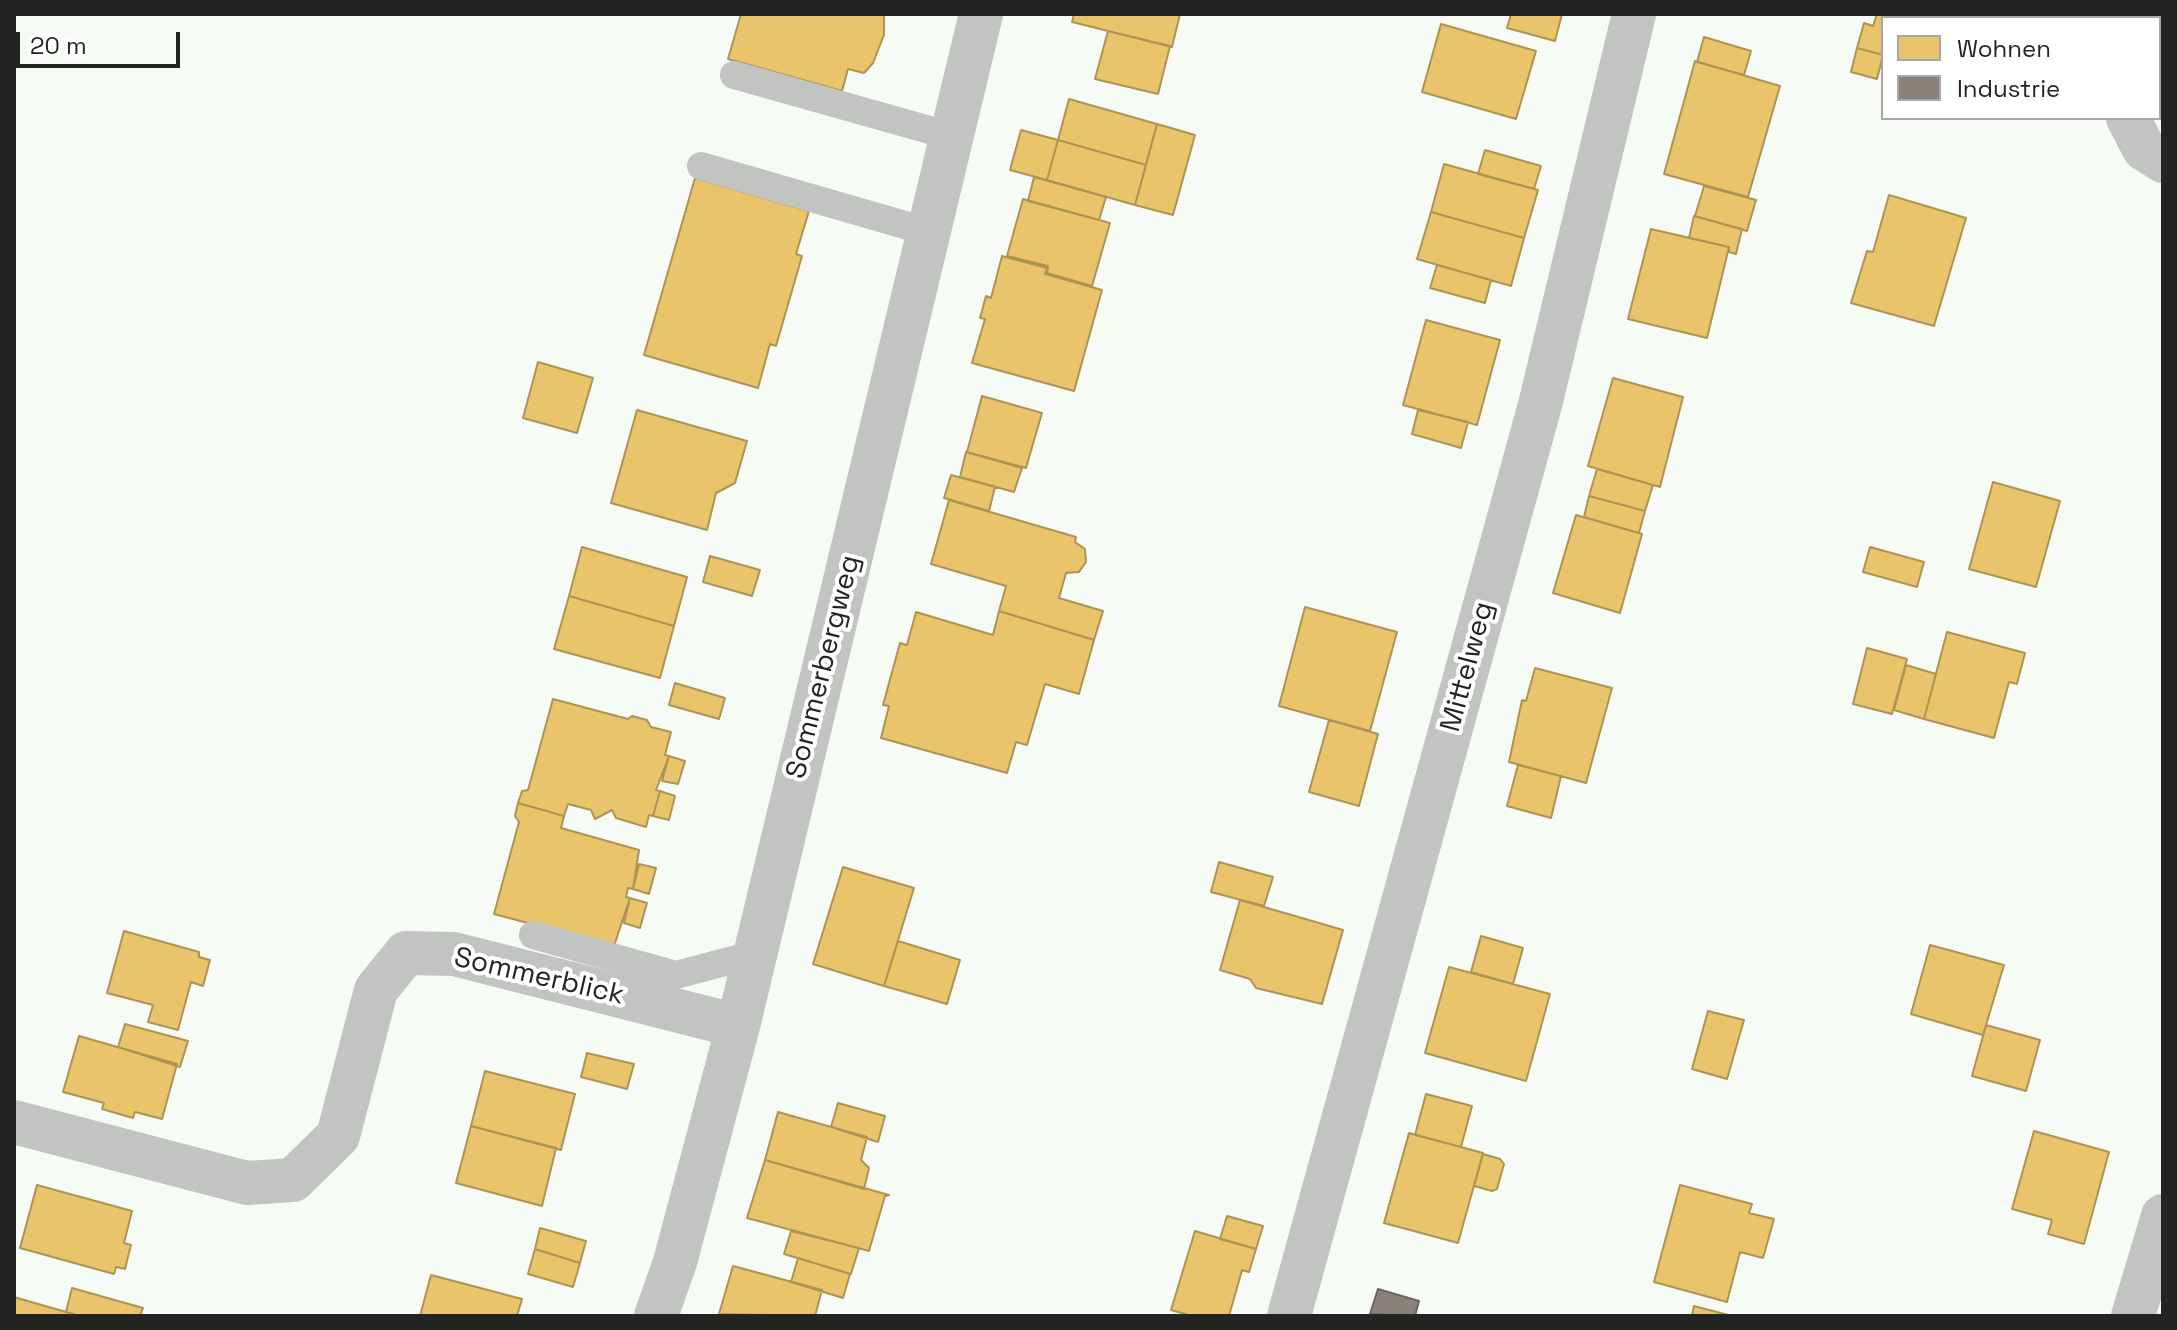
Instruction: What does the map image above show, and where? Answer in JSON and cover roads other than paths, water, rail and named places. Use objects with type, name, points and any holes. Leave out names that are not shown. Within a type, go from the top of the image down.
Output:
[{"type":"street","name":"Sommerbergweg","points":[[656,1316],[675,1262],[738,1026],[981,14]]},
{"type":"street","name":"Mittelweg","points":[[1289,1316],[1536,420],[1634,14]]},
{"type":"street","points":[[2129,120],[2144,149],[2163,161]]},
{"type":"street","name":"Sommerblick","points":[[14,1122],[247,1183],[293,1180],[338,1136],[376,990],[406,953],[454,954],[738,1026]]},
{"type":"street","points":[[2133,1316],[2163,1216]]},
{"type":"lane","points":[[734,75],[951,136]]},
{"type":"lane","points":[[701,166],[929,232]]},
{"type":"lane","points":[[533,935],[676,975],[755,954]]}]
